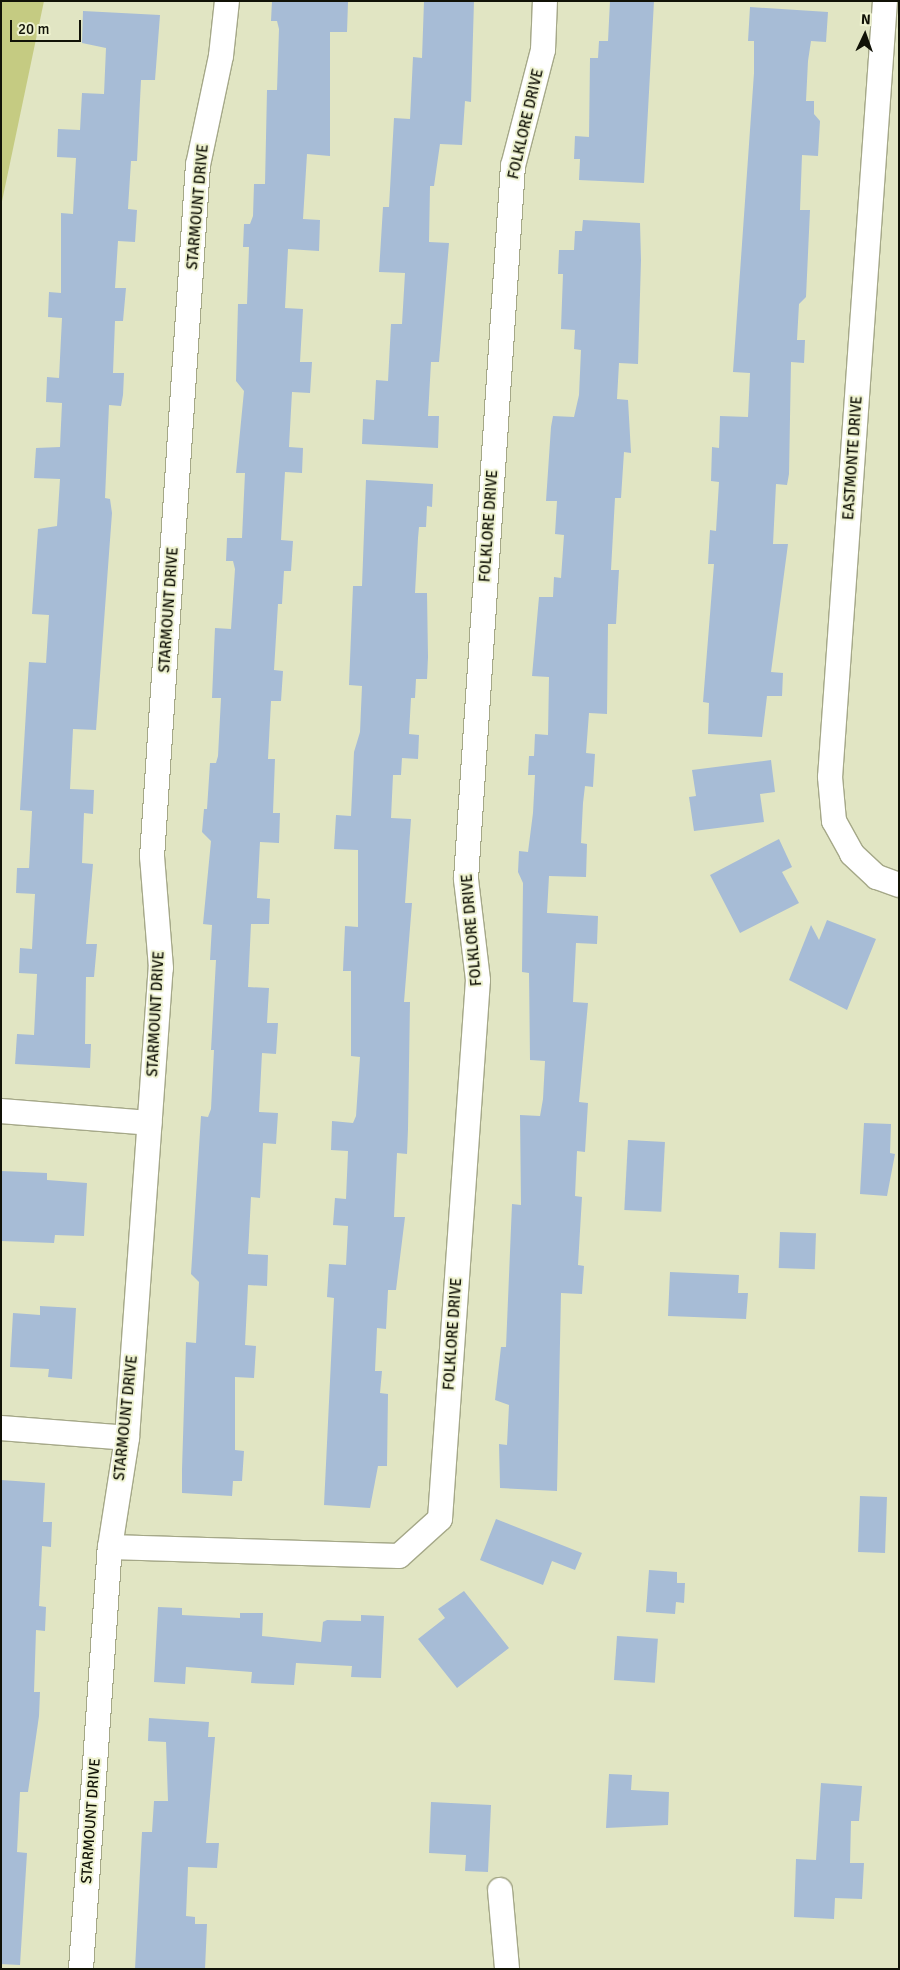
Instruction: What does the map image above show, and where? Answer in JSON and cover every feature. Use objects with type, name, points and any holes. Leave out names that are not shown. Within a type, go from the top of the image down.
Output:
[{"type":"street","name":"STARMOUNT DRIVE","points":[[81,1969],[110,1546],[127,1438],[161,968],[152,857],[198,166],[221,56],[227,1]]},
{"type":"street","name":"FOLKLORE DRIVE","points":[[110,1546],[399,1556],[440,1519],[478,980],[466,879],[513,166],[543,50],[545,1]]},
{"type":"street","name":"EASTMONTE DRIVE","points":[[885,1],[890,65],[830,777],[834,821],[852,854],[877,877],[899,885]]},
{"type":"street","points":[[1,1111],[150,1123]]},
{"type":"street","points":[[1,1428],[127,1438]]},
{"type":"street","points":[[500,1890],[507,1969]]},
{"type":"green space","points":[[1,1],[44,1],[1,206]]},
{"type":"building","points":[[272,1],[348,2],[347,32],[330,32],[330,156],[307,154],[303,219],[320,220],[319,251],[288,249],[285,308],[303,309],[300,362],[312,362],[310,393],[292,392],[289,447],[303,448],[302,473],[285,472],[281,540],[293,541],[291,571],[284,571],[282,604],[278,604],[274,670],[283,671],[281,701],[271,701],[268,759],[275,759],[273,813],[280,813],[279,843],[260,842],[257,898],[270,899],[269,924],[251,924],[248,987],[269,988],[267,1023],[278,1023],[276,1054],[262,1053],[259,1112],[278,1113],[276,1144],[263,1143],[260,1198],[251,1197],[248,1254],[268,1255],[267,1286],[248,1285],[245,1345],[256,1346],[254,1378],[235,1377],[235,1450],[244,1451],[242,1481],[233,1481],[232,1496],[182,1493],[182,1469],[186,1342],[196,1343],[199,1282],[191,1274],[201,1116],[208,1117],[211,1109],[214,1050],[211,1050],[216,960],[210,960],[212,925],[203,924],[211,841],[202,832],[204,809],[207,809],[210,763],[216,763],[218,756],[221,698],[212,698],[215,628],[231,629],[235,569],[233,561],[226,561],[227,538],[242,538],[245,473],[236,473],[244,391],[236,381],[238,304],[247,304],[249,247],[243,247],[244,224],[250,224],[253,216],[254,184],[265,184],[267,90],[277,90],[279,29],[277,21],[271,21]]},
{"type":"building","points":[[424,1],[474,1],[471,102],[465,101],[462,145],[440,144],[434,186],[430,186],[429,242],[449,243],[439,362],[431,362],[428,416],[439,416],[438,448],[362,444],[363,419],[374,420],[376,380],[388,381],[391,324],[402,324],[405,273],[379,272],[383,207],[389,207],[394,118],[410,119],[413,57],[422,58]]},
{"type":"building","points":[[610,1],[654,1],[644,183],[579,180],[580,159],[574,159],[575,136],[589,137],[590,58],[598,58],[599,41],[608,41]]},
{"type":"building","points":[[750,7],[828,12],[826,42],[811,41],[808,61],[806,101],[814,101],[814,114],[820,121],[818,156],[802,155],[800,210],[810,210],[806,297],[799,304],[797,340],[805,340],[804,363],[791,362],[789,474],[787,485],[776,484],[773,544],[788,544],[771,672],[783,673],[782,696],[767,696],[762,737],[708,734],[709,703],[703,702],[714,564],[708,564],[710,530],[716,531],[719,482],[711,481],[712,447],[719,448],[720,416],[748,417],[750,373],[733,372],[754,73],[754,41],[748,41]]},
{"type":"building","points":[[83,11],[160,15],[155,80],[141,80],[137,161],[131,161],[128,209],[137,210],[135,242],[118,241],[115,288],[126,288],[123,321],[115,321],[113,373],[124,373],[121,406],[109,405],[105,498],[110,499],[112,513],[96,730],[73,729],[70,789],[94,790],[93,814],[84,813],[82,863],[93,864],[86,944],[97,944],[94,977],[86,977],[85,1044],[91,1044],[90,1068],[15,1064],[17,1034],[34,1035],[37,974],[19,973],[20,948],[32,949],[35,894],[16,893],[17,868],[29,868],[32,811],[20,810],[29,662],[46,663],[49,615],[32,614],[38,529],[57,526],[60,479],[34,478],[36,448],[60,447],[62,403],[46,402],[47,377],[59,378],[62,318],[48,317],[49,292],[61,293],[61,213],[73,214],[76,158],[57,157],[58,129],[80,130],[82,93],[104,94],[106,48],[82,43]]},
{"type":"building","points":[[583,220],[640,223],[641,260],[638,364],[619,363],[617,399],[628,400],[631,453],[624,452],[621,498],[615,498],[611,570],[619,570],[616,624],[608,624],[607,714],[589,713],[586,753],[595,754],[593,787],[585,786],[583,803],[581,843],[587,844],[586,877],[549,876],[547,913],[598,916],[597,944],[576,943],[573,1002],[588,1003],[579,1102],[588,1103],[585,1152],[577,1151],[575,1196],[582,1197],[578,1265],[584,1266],[582,1294],[561,1293],[557,1491],[500,1488],[499,1444],[507,1445],[509,1405],[495,1400],[501,1347],[506,1347],[512,1204],[521,1205],[520,1115],[540,1116],[543,1099],[545,1061],[530,1060],[529,973],[522,972],[523,883],[518,872],[519,851],[528,852],[533,813],[535,775],[528,775],[529,756],[534,756],[535,734],[548,735],[549,677],[532,676],[539,597],[553,597],[554,577],[561,578],[564,535],[555,534],[557,501],[546,501],[551,427],[553,416],[574,417],[579,395],[581,350],[574,349],[575,330],[561,329],[563,274],[558,274],[559,250],[574,250],[575,231],[582,231]]},
{"type":"building","points":[[366,480],[433,484],[432,507],[427,506],[426,527],[419,527],[415,593],[427,593],[427,679],[416,679],[415,698],[411,698],[409,734],[419,735],[418,759],[402,758],[401,775],[393,775],[391,818],[411,819],[405,903],[412,903],[404,1002],[410,1002],[408,1129],[407,1154],[397,1153],[394,1217],[405,1217],[396,1290],[388,1290],[386,1329],[377,1328],[375,1371],[382,1371],[380,1393],[388,1394],[387,1466],[378,1466],[370,1508],[324,1505],[334,1298],[327,1297],[329,1264],[346,1265],[348,1226],[333,1225],[335,1198],[346,1199],[348,1151],[331,1150],[332,1121],[353,1123],[356,1116],[360,1057],[351,1056],[351,971],[343,971],[345,926],[358,927],[358,850],[334,849],[336,815],[351,816],[354,752],[360,732],[362,686],[349,685],[353,586],[362,586]]},
{"type":"building","points":[[771,760],[775,792],[760,794],[764,822],[694,831],[689,797],[696,796],[692,770]]},
{"type":"building","points":[[779,839],[792,867],[782,872],[799,903],[740,933],[710,875]]},
{"type":"building","points":[[827,920],[876,939],[847,1010],[789,980],[811,925],[819,940]]},
{"type":"building","points":[[864,1123],[891,1124],[890,1153],[895,1154],[887,1196],[860,1194]]},
{"type":"building","points":[[628,1140],[665,1142],[661,1212],[624,1210]]},
{"type":"building","points":[[1,1171],[47,1173],[47,1180],[87,1183],[84,1236],[55,1235],[54,1243],[1,1241]]},
{"type":"building","points":[[780,1232],[816,1233],[815,1269],[779,1268]]},
{"type":"building","points":[[670,1272],[739,1275],[738,1293],[748,1293],[746,1319],[668,1316]]},
{"type":"building","points":[[40,1306],[76,1308],[72,1379],[48,1377],[49,1369],[10,1367],[13,1313],[40,1315]]},
{"type":"building","points":[[1,1480],[45,1483],[43,1522],[52,1522],[51,1547],[42,1546],[39,1606],[46,1607],[45,1631],[36,1630],[34,1692],[40,1692],[39,1716],[28,1792],[20,1792],[17,1852],[27,1853],[20,1965],[1,1964]]},
{"type":"building","points":[[860,1496],[887,1497],[885,1553],[858,1552]]},
{"type":"building","points":[[496,1519],[582,1553],[575,1570],[552,1561],[543,1585],[480,1560]]},
{"type":"building","points":[[649,1570],[677,1572],[677,1583],[685,1583],[684,1603],[676,1602],[675,1614],[646,1612]]},
{"type":"building","points":[[464,1591],[509,1648],[457,1688],[418,1639],[445,1618],[438,1609]]},
{"type":"building","points":[[158,1607],[182,1608],[182,1615],[240,1618],[240,1613],[263,1613],[262,1636],[321,1642],[323,1622],[327,1620],[361,1621],[361,1615],[384,1616],[381,1678],[351,1677],[352,1666],[296,1663],[294,1685],[251,1683],[252,1672],[186,1667],[185,1684],[154,1682]]},
{"type":"building","points":[[617,1636],[658,1639],[655,1683],[614,1680]]},
{"type":"building","points":[[149,1718],[209,1722],[208,1737],[215,1737],[206,1843],[219,1843],[217,1868],[188,1867],[186,1916],[195,1917],[195,1924],[207,1924],[205,1969],[135,1969],[142,1832],[152,1832],[154,1801],[168,1801],[166,1742],[148,1741]]},
{"type":"building","points":[[609,1774],[632,1775],[631,1790],[669,1792],[668,1825],[606,1828]]},
{"type":"building","points":[[821,1783],[862,1786],[859,1821],[851,1821],[850,1863],[864,1863],[862,1899],[835,1898],[834,1919],[794,1917],[796,1859],[816,1860]]},
{"type":"building","points":[[431,1802],[491,1805],[488,1872],[465,1871],[466,1855],[429,1853]]}]
